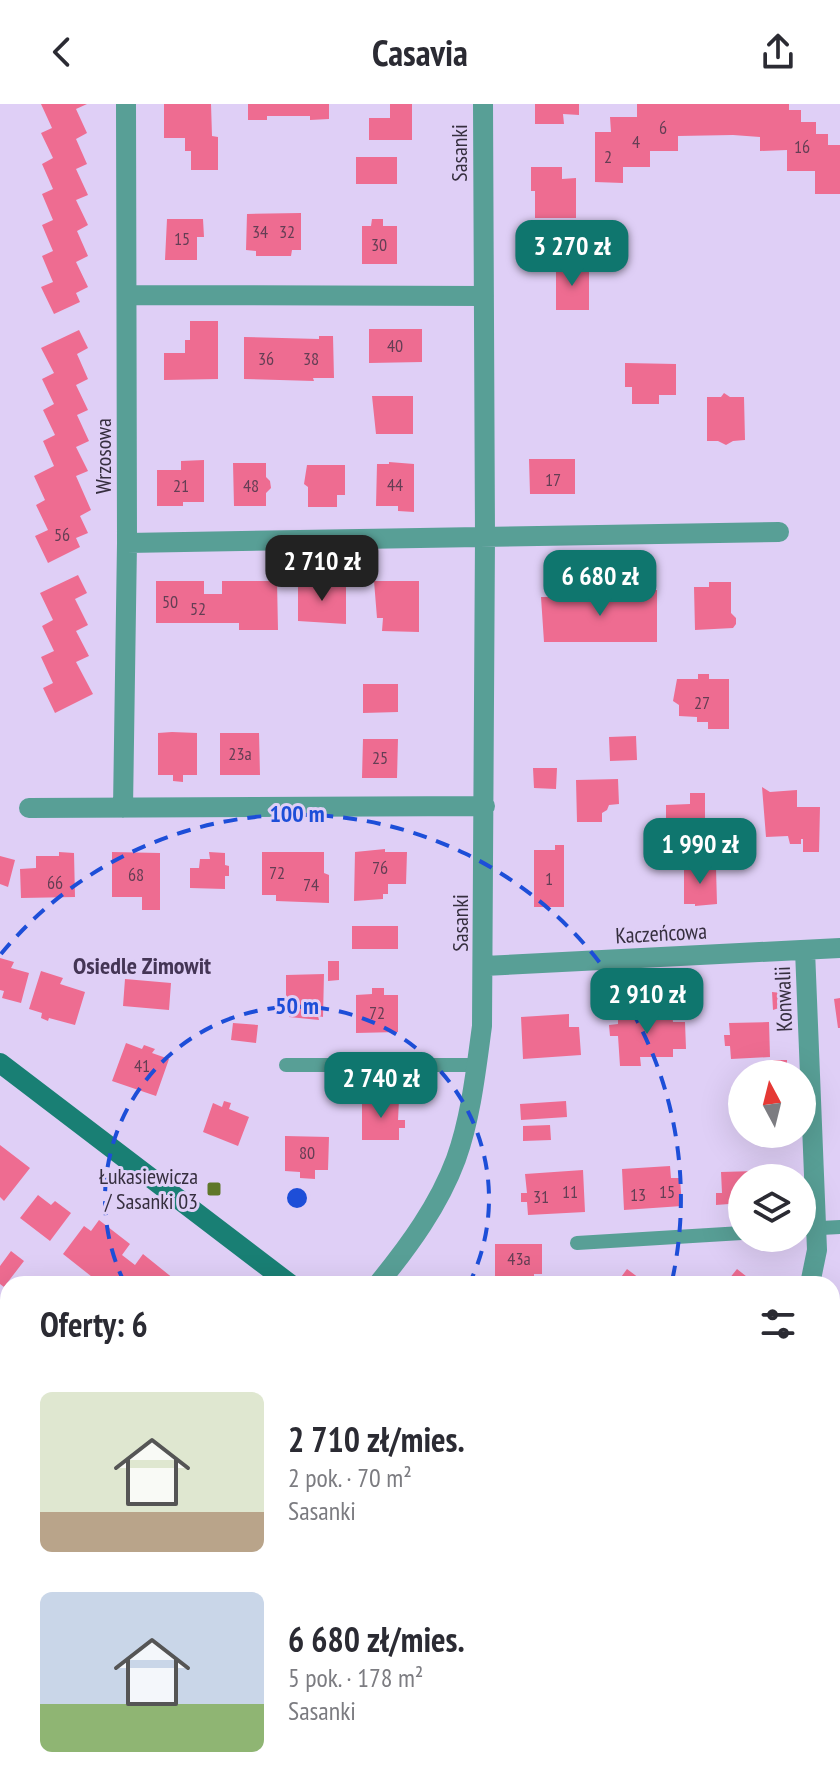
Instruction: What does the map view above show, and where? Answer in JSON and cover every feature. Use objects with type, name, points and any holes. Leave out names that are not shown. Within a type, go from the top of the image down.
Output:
[{"type":"street","name":"Wrzosowa","points":[[123,808],[127,543],[126,104]]},
{"type":"street","name":"Sasanki","points":[[384,1276],[428,1216],[447,1179],[465,1128],[482,1026],[485,806],[483,104]]},
{"type":"street","points":[[127,295],[484,296]]},
{"type":"street","points":[[127,543],[779,532]]},
{"type":"street","points":[[29,808],[485,806]]},
{"type":"street","name":"Kaczeńcowa","points":[[484,966],[840,948]]},
{"type":"street","name":"Konwalii","points":[[805,950],[808,1164]]},
{"type":"street","points":[[0,1063],[280,1276]]},
{"type":"street","name":"Konwalii","points":[[812,1252],[813,1276]]},
{"type":"lane","points":[[286,1065],[476,1065]]},
{"type":"lane","points":[[816,1229],[840,1227]]},
{"type":"lane","points":[[577,1243],[728,1234]]},
{"type":"building","points":[[41,104],[87,104],[76,109],[87,133],[76,139],[87,164],[76,169],[88,195],[76,200],[88,225],[77,231],[88,256],[76,262],[88,287],[76,293],[80,302],[54,314],[41,287],[53,282],[42,256],[53,251],[42,225],[53,220],[42,194],[53,189],[42,164],[53,158],[41,133],[52,128]]},
{"type":"building","points":[[164,104],[211,104],[212,136],[218,137],[218,170],[191,170],[191,151],[185,151],[185,138],[164,138]]},
{"type":"building","points":[[248,104],[329,104],[329,119],[267,116],[267,120],[248,120]]},
{"type":"building","points":[[390,104],[412,104],[412,140],[369,140],[369,118],[390,118]]},
{"type":"building","points":[[535,104],[579,104],[579,115],[563,114],[564,124],[535,124]]},
{"type":"building","points":[[637,104],[789,104],[789,110],[801,110],[801,122],[816,122],[816,134],[828,134],[828,145],[840,145],[840,194],[815,194],[815,171],[787,171],[787,150],[760,151],[760,137],[733,135],[678,136],[678,151],[650,151],[650,167],[623,167],[623,183],[595,182],[595,132],[611,132],[610,117],[637,117]]},
{"type":"building","points":[[356,157],[397,157],[397,184],[356,184]]},
{"type":"building","points":[[531,167],[562,167],[562,179],[576,178],[576,218],[535,218]]},
{"type":"building","points":[[301,213],[301,250],[292,250],[291,256],[256,256],[256,251],[246,250],[247,214]]},
{"type":"building","points":[[167,219],[203,219],[204,237],[197,237],[197,260],[165,260]]},
{"type":"building","points":[[372,219],[383,219],[383,226],[397,226],[397,264],[362,264],[362,226],[371,226]]},
{"type":"building","points":[[556,267],[589,267],[589,310],[556,310]]},
{"type":"building","points":[[190,321],[218,321],[218,379],[164,380],[164,353],[185,353],[185,340],[190,340]]},
{"type":"building","points":[[369,329],[422,329],[422,362],[369,363]]},
{"type":"building","points":[[79,330],[88,348],[77,354],[88,379],[76,385],[88,410],[77,415],[89,441],[76,447],[88,471],[76,476],[91,510],[80,516],[88,533],[76,538],[80,547],[48,563],[35,536],[48,530],[36,505],[45,500],[34,476],[54,466],[43,441],[55,435],[43,410],[54,404],[42,379],[54,373],[41,348]]},
{"type":"building","points":[[319,336],[333,336],[334,378],[313,378],[314,381],[244,379],[244,337],[319,339]]},
{"type":"building","points":[[625,363],[676,364],[676,395],[659,395],[659,404],[632,404],[632,387],[625,387]]},
{"type":"building","points":[[724,393],[730,397],[744,397],[745,440],[726,445],[707,441],[707,397],[721,397]]},
{"type":"building","points":[[372,396],[413,396],[413,434],[376,434]]},
{"type":"building","points":[[529,459],[575,459],[575,494],[530,494]]},
{"type":"building","points":[[204,460],[204,502],[157,506],[157,470],[181,470],[181,461]]},
{"type":"building","points":[[233,463],[266,463],[266,477],[271,488],[266,493],[266,506],[234,506]]},
{"type":"building","points":[[377,464],[414,464],[414,512],[398,511],[398,506],[376,506]]},
{"type":"building","points":[[307,465],[345,465],[345,495],[337,495],[337,507],[308,507],[308,487],[304,484]]},
{"type":"building","points":[[78,575],[87,593],[75,599],[88,625],[76,631],[89,656],[76,662],[93,694],[55,713],[43,688],[53,683],[41,657],[54,651],[42,626],[53,620],[40,593]]},
{"type":"building","points":[[156,581],[204,581],[204,594],[222,594],[222,581],[277,581],[278,630],[239,630],[239,623],[156,623]]},
{"type":"building","points":[[374,581],[419,581],[419,632],[382,631],[383,618],[377,618]]},
{"type":"building","points":[[298,582],[346,584],[346,624],[298,621]]},
{"type":"building","points":[[709,582],[731,582],[731,613],[736,618],[733,628],[695,630],[694,587],[709,587]]},
{"type":"building","points":[[559,590],[575,590],[575,597],[590,597],[590,590],[603,590],[602,597],[618,597],[618,590],[631,590],[631,597],[644,597],[644,590],[657,590],[657,642],[544,642],[541,597],[559,597]]},
{"type":"building","points":[[698,674],[709,674],[709,679],[729,679],[729,729],[708,729],[708,722],[697,722],[697,717],[679,716],[679,705],[673,701],[677,679],[698,679]]},
{"type":"building","points":[[363,684],[398,684],[398,712],[363,713]]},
{"type":"building","points":[[158,733],[197,733],[197,775],[183,775],[183,782],[173,781],[173,775],[158,775]]},
{"type":"building","points":[[220,733],[259,733],[260,775],[220,775]]},
{"type":"building","points":[[636,736],[637,760],[610,761],[609,737]]},
{"type":"building","points":[[363,739],[398,739],[397,778],[362,778]]},
{"type":"building","points":[[533,768],[557,768],[556,789],[534,788]]},
{"type":"building","points":[[618,779],[619,804],[609,805],[602,813],[602,822],[577,822],[576,780]]},
{"type":"building","points":[[762,787],[770,792],[797,790],[797,807],[820,807],[819,852],[803,852],[803,839],[801,844],[790,844],[788,836],[766,837]]},
{"type":"building","points":[[690,793],[705,793],[705,840],[672,840],[672,820],[666,820],[666,805],[690,804]]},
{"type":"building","points":[[555,845],[564,845],[564,907],[534,907],[534,850],[555,850]]},
{"type":"building","points":[[385,849],[385,852],[407,852],[406,884],[388,884],[388,894],[383,894],[383,899],[354,901],[355,852]]},
{"type":"building","points":[[59,852],[74,853],[75,897],[21,898],[20,869],[36,868],[36,856],[59,856]]},
{"type":"building","points":[[112,852],[160,853],[160,910],[142,910],[142,897],[112,897]]},
{"type":"building","points":[[209,852],[225,853],[229,876],[225,876],[225,889],[190,888],[190,868],[199,868],[200,859],[210,859]]},
{"type":"building","points":[[262,852],[324,852],[324,873],[329,875],[329,903],[276,901],[276,895],[262,895]]},
{"type":"building","points":[[0,856],[15,860],[8,887],[0,884]]},
{"type":"building","points":[[684,868],[716,868],[717,904],[684,904]]},
{"type":"building","points":[[352,926],[398,926],[398,949],[352,949]]},
{"type":"building","points":[[0,958],[14,962],[11,968],[29,973],[21,1003],[2,998]]},
{"type":"building","points":[[328,961],[339,961],[339,980],[328,981]]},
{"type":"building","points":[[41,971],[63,978],[60,984],[85,992],[75,1025],[49,1018],[48,1021],[41,1018],[42,1013],[29,1009]]},
{"type":"building","points":[[324,974],[323,1017],[318,1016],[319,1020],[289,1017],[290,1013],[286,1013],[286,975]]},
{"type":"building","points":[[125,979],[171,983],[169,1010],[123,1006]]},
{"type":"building","points":[[372,988],[384,988],[384,995],[398,995],[398,1032],[356,1033],[356,995],[372,994]]},
{"type":"building","points":[[772,992],[782,993],[782,1007],[773,1010]]},
{"type":"building","points":[[840,998],[840,1028],[838,1028],[834,999]]},
{"type":"building","points":[[612,1007],[619,1007],[619,1013],[672,1011],[673,1022],[685,1022],[686,1049],[673,1049],[673,1057],[640,1057],[641,1066],[620,1066],[618,1036],[610,1036],[609,1025],[618,1024],[618,1016],[611,1016]]},
{"type":"building","points":[[569,1014],[569,1027],[579,1027],[581,1055],[523,1059],[521,1017]]},
{"type":"building","points":[[769,1022],[770,1057],[731,1059],[730,1046],[725,1046],[724,1035],[730,1035],[729,1023]]},
{"type":"building","points":[[233,1023],[258,1025],[256,1043],[231,1040]]},
{"type":"building","points":[[126,1043],[142,1049],[144,1045],[155,1049],[152,1053],[169,1059],[156,1096],[112,1081]]},
{"type":"building","points":[[341,1080],[355,1080],[355,1098],[341,1098]]},
{"type":"building","points":[[362,1100],[399,1100],[398,1120],[405,1120],[405,1128],[399,1128],[399,1140],[362,1140]]},
{"type":"building","points":[[224,1101],[231,1103],[229,1109],[249,1117],[238,1146],[203,1132],[213,1103],[222,1107]]},
{"type":"building","points":[[566,1101],[567,1117],[521,1120],[520,1104]]},
{"type":"building","points":[[550,1125],[551,1140],[523,1141],[523,1126]]},
{"type":"building","points":[[285,1136],[329,1137],[328,1170],[315,1170],[315,1179],[300,1178],[300,1172],[285,1171]]},
{"type":"building","points":[[0,1145],[30,1168],[4,1201],[0,1197]]},
{"type":"building","points":[[670,1166],[671,1178],[680,1178],[682,1206],[624,1210],[622,1169]]},
{"type":"building","points":[[583,1170],[585,1212],[528,1215],[527,1202],[521,1202],[521,1193],[527,1193],[525,1174]]},
{"type":"building","points":[[721,1172],[728,1172],[728,1204],[716,1205],[716,1193],[722,1193]]},
{"type":"building","points":[[38,1195],[51,1205],[55,1201],[71,1213],[50,1241],[20,1218]]},
{"type":"building","points":[[99,1220],[130,1244],[122,1255],[135,1265],[143,1254],[170,1276],[91,1276],[63,1254],[84,1226],[91,1231]]},
{"type":"building","points":[[495,1244],[542,1244],[542,1274],[495,1276]]},
{"type":"building","points":[[11,1251],[24,1261],[12,1276],[0,1276],[0,1266]]},
{"type":"building","points":[[627,1269],[636,1276],[622,1276]]},
{"type":"building","points":[[737,1269],[746,1276],[731,1276]]},
{"type":"place","name":"Łukasiewicza / Sasanki 03","points":[[214,1189]]},
{"type":"district","name":"Osiedle Zimowit","points":[[142,966]]}]
